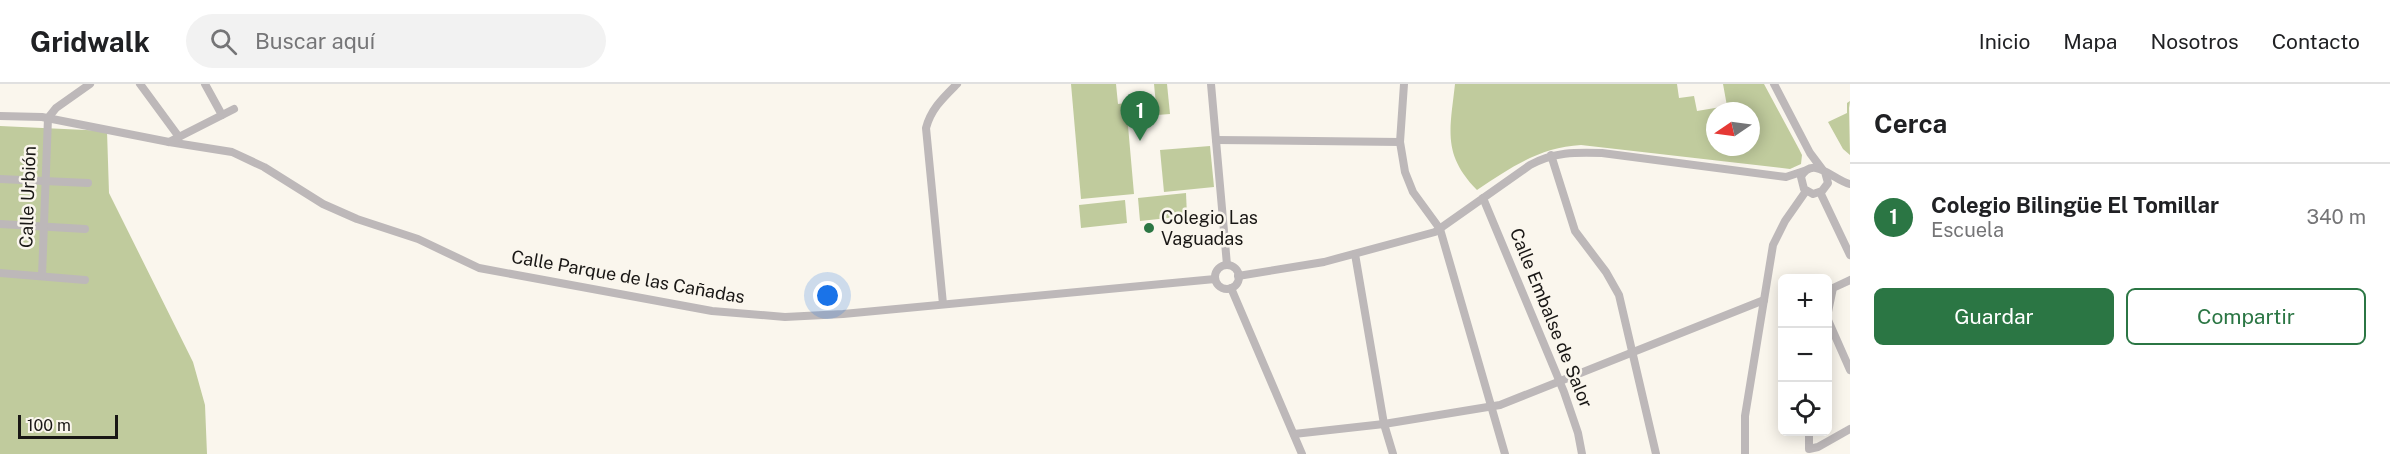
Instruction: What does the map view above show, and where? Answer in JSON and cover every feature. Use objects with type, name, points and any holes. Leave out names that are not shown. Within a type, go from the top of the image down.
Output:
[{"type":"street","points":[[48,118],[56,108],[90,84]]},
{"type":"street","points":[[140,84],[179,137]]},
{"type":"street","points":[[205,84],[222,115]]},
{"type":"street","points":[[943,304],[926,128],[936,105],[957,84]]},
{"type":"street","points":[[1211,84],[1227,265]]},
{"type":"street","points":[[1404,84],[1400,142],[1405,172],[1413,192],[1440,229],[1505,454]]},
{"type":"street","points":[[1774,84],[1810,153],[1823,171],[1828,183],[1822,191]]},
{"type":"street","points":[[169,142],[234,109]]},
{"type":"street","name":"Calle Parque de las Cañadas","points":[[0,116],[48,118],[232,152],[264,167],[322,204],[357,219],[418,239],[479,268],[712,311],[785,317],[1215,279]]},
{"type":"street","name":"Calle Urbión","points":[[42,276],[48,118]]},
{"type":"street","points":[[1216,140],[1400,142]]},
{"type":"street","points":[[1238,276],[1304,266],[1414,239],[1440,229],[1530,165],[1551,155],[1574,152],[1602,153],[1786,177],[1813,194],[1848,183]]},
{"type":"street","points":[[1745,454],[1745,416],[1773,245],[1804,189],[1801,177],[1806,170],[1810,153]]},
{"type":"street","points":[[1551,155],[1575,231],[1606,272],[1619,295],[1656,454]]},
{"type":"street","points":[[1786,177],[1815,167],[1848,183]]},
{"type":"street","points":[[0,178],[88,183]]},
{"type":"street","points":[[1822,191],[1850,255]]},
{"type":"street","name":"Calle Embalse de Salor","points":[[1483,198],[1560,381],[1578,433],[1581,454]]},
{"type":"street","points":[[0,224],[85,229]]},
{"type":"street","points":[[1355,254],[1384,424],[1393,454]]},
{"type":"street","points":[[1227,265],[1233,267],[1238,276],[1237,283],[1231,288],[1221,287],[1215,279],[1219,268],[1227,265]]},
{"type":"street","points":[[0,273],[85,280]]},
{"type":"street","points":[[1832,292],[1833,288],[1850,280]]},
{"type":"street","points":[[1231,288],[1302,454]]},
{"type":"street","points":[[1294,434],[1384,424],[1491,407],[1764,300]]},
{"type":"street","points":[[1830,328],[1850,370]]},
{"type":"street","points":[[1809,436],[1809,448],[1818,447],[1850,429]]},
{"type":"green space","points":[[1071,84],[1116,84],[1118,104],[1126,103],[1134,194],[1081,199]]},
{"type":"green space","points":[[1154,84],[1167,84],[1170,114],[1157,115]]},
{"type":"green space","points":[[1455,84],[1677,84],[1679,98],[1694,96],[1697,111],[1706,110],[1706,156],[1760,156],[1760,102],[1726,102],[1723,84],[1764,84],[1802,155],[1801,164],[1790,169],[1581,145],[1539,154],[1477,190],[1458,165],[1453,153],[1451,128]]},
{"type":"green space","points":[[1850,101],[1850,155],[1843,149],[1828,122],[1847,113],[1847,103]]},
{"type":"green space","points":[[0,126],[107,131],[109,193],[193,362],[205,405],[207,454],[0,454]]},
{"type":"green space","points":[[1210,146],[1214,187],[1164,192],[1160,150]]},
{"type":"green space","points":[[1186,193],[1187,216],[1140,221],[1138,198]]},
{"type":"green space","points":[[1125,200],[1127,223],[1081,228],[1079,205]]},
{"type":"place","name":"Colegio Bilingüe El Tomillar","points":[[1140,141]]},
{"type":"place","name":"Colegio Las Vaguadas","points":[[1149,228]]}]
